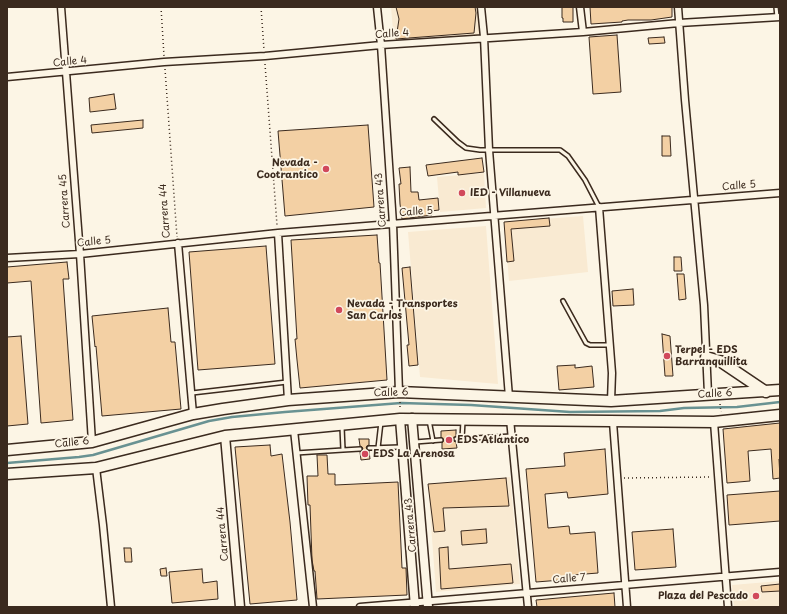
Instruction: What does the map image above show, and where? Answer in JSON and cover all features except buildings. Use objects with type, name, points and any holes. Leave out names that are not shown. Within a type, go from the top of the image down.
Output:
[{"type":"main road","points":[[706,357],[720,361],[766,392]]},
{"type":"main road","name":"Calle 6","points":[[7,450],[92,442],[193,414],[288,400],[400,396],[509,397],[611,401],[780,390]]},
{"type":"main road","points":[[7,474],[96,468],[225,436],[412,418],[613,422],[714,422],[780,415]]},
{"type":"street","name":"Carrera 45","points":[[61,7],[80,254],[92,442]]},
{"type":"street","name":"Carrera 43","points":[[376,7],[381,45],[393,224],[400,396]]},
{"type":"street","points":[[481,7],[484,37],[489,150],[509,397]]},
{"type":"street","points":[[580,7],[582,32]]},
{"type":"street","points":[[678,7],[704,305],[708,394]]},
{"type":"street","name":"Calle 4","points":[[7,78],[164,62],[265,56],[484,37],[582,32],[679,23],[778,17]]},
{"type":"street","name":"Calle 5","points":[[7,258],[80,254],[278,233],[780,193]]},
{"type":"street","points":[[600,207],[612,373],[611,401]]},
{"type":"street","points":[[278,233],[288,400]]},
{"type":"street","name":"Carrera 44","points":[[178,243],[193,414]]},
{"type":"street","name":"Carrera 43","points":[[412,418],[428,605]]},
{"type":"street","name":"Carrera 43","points":[[400,419],[415,605]]},
{"type":"street","points":[[510,420],[528,607]]},
{"type":"street","points":[[613,422],[627,607]]},
{"type":"street","points":[[714,422],[728,607]]},
{"type":"street","points":[[294,430],[312,607]]},
{"type":"street","name":"Carrera 44","points":[[225,436],[240,607]]},
{"type":"street","points":[[96,468],[111,607]]},
{"type":"street","name":"Calle 7","points":[[360,607],[428,605],[527,593],[780,572]]},
{"type":"lane","points":[[776,7],[778,17]]},
{"type":"lane","points":[[434,119],[466,148],[480,150],[560,150],[568,156],[586,180],[600,207]]},
{"type":"lane","points":[[563,301],[586,343],[590,345],[610,346]]},
{"type":"lane","points":[[191,394],[287,382]]},
{"type":"lane","points":[[429,418],[433,441]]},
{"type":"lane","points":[[462,439],[463,419]]},
{"type":"lane","points":[[378,448],[381,421]]},
{"type":"lane","points":[[341,425],[343,450]]},
{"type":"lane","points":[[456,439],[512,436]]},
{"type":"lane","points":[[413,442],[442,440]]},
{"type":"lane","points":[[369,448],[402,447]]},
{"type":"lane","points":[[296,453],[360,449]]},
{"type":"path","name":"Carrera 44","points":[[160,7],[178,243]]},
{"type":"path","points":[[261,7],[278,233]]},
{"type":"path","points":[[400,396],[400,406]]},
{"type":"path","points":[[720,401],[721,412]]},
{"type":"path","points":[[618,478],[718,477]]},
{"type":"shaded area","points":[[391,7],[478,7],[481,35],[394,41]]},
{"type":"shaded area","name":"IED - Villanueva","points":[[484,173],[486,208],[440,212],[437,177]]},
{"type":"shaded area","points":[[583,216],[588,272],[509,281],[504,222]]},
{"type":"shaded area","points":[[486,226],[498,384],[420,377],[408,232]]},
{"type":"shaded area","points":[[510,477],[520,584],[436,592],[428,484]]},
{"type":"shaded area","name":"Plaza del Pescado","points":[[780,581],[780,607],[734,607],[732,585]]},
{"type":"waterway","points":[[7,463],[93,455],[209,421],[232,417],[285,412],[401,403],[471,405],[570,412],[660,411],[684,408],[737,407],[780,402]]},
{"type":"place","name":"Nevada - Cootrantico","points":[[326,169]]},
{"type":"place","name":"IED - Villanueva","points":[[462,193]]},
{"type":"place","name":"Nevada - Transportes San Carlos","points":[[339,310]]},
{"type":"place","name":"Terpel - EDS Barranquillita","points":[[667,356]]},
{"type":"place","name":"EDS Atlántico","points":[[449,440]]},
{"type":"place","name":"EDS La Arenosa","points":[[365,454]]},
{"type":"place","name":"Plaza del Pescado","points":[[756,596]]}]
